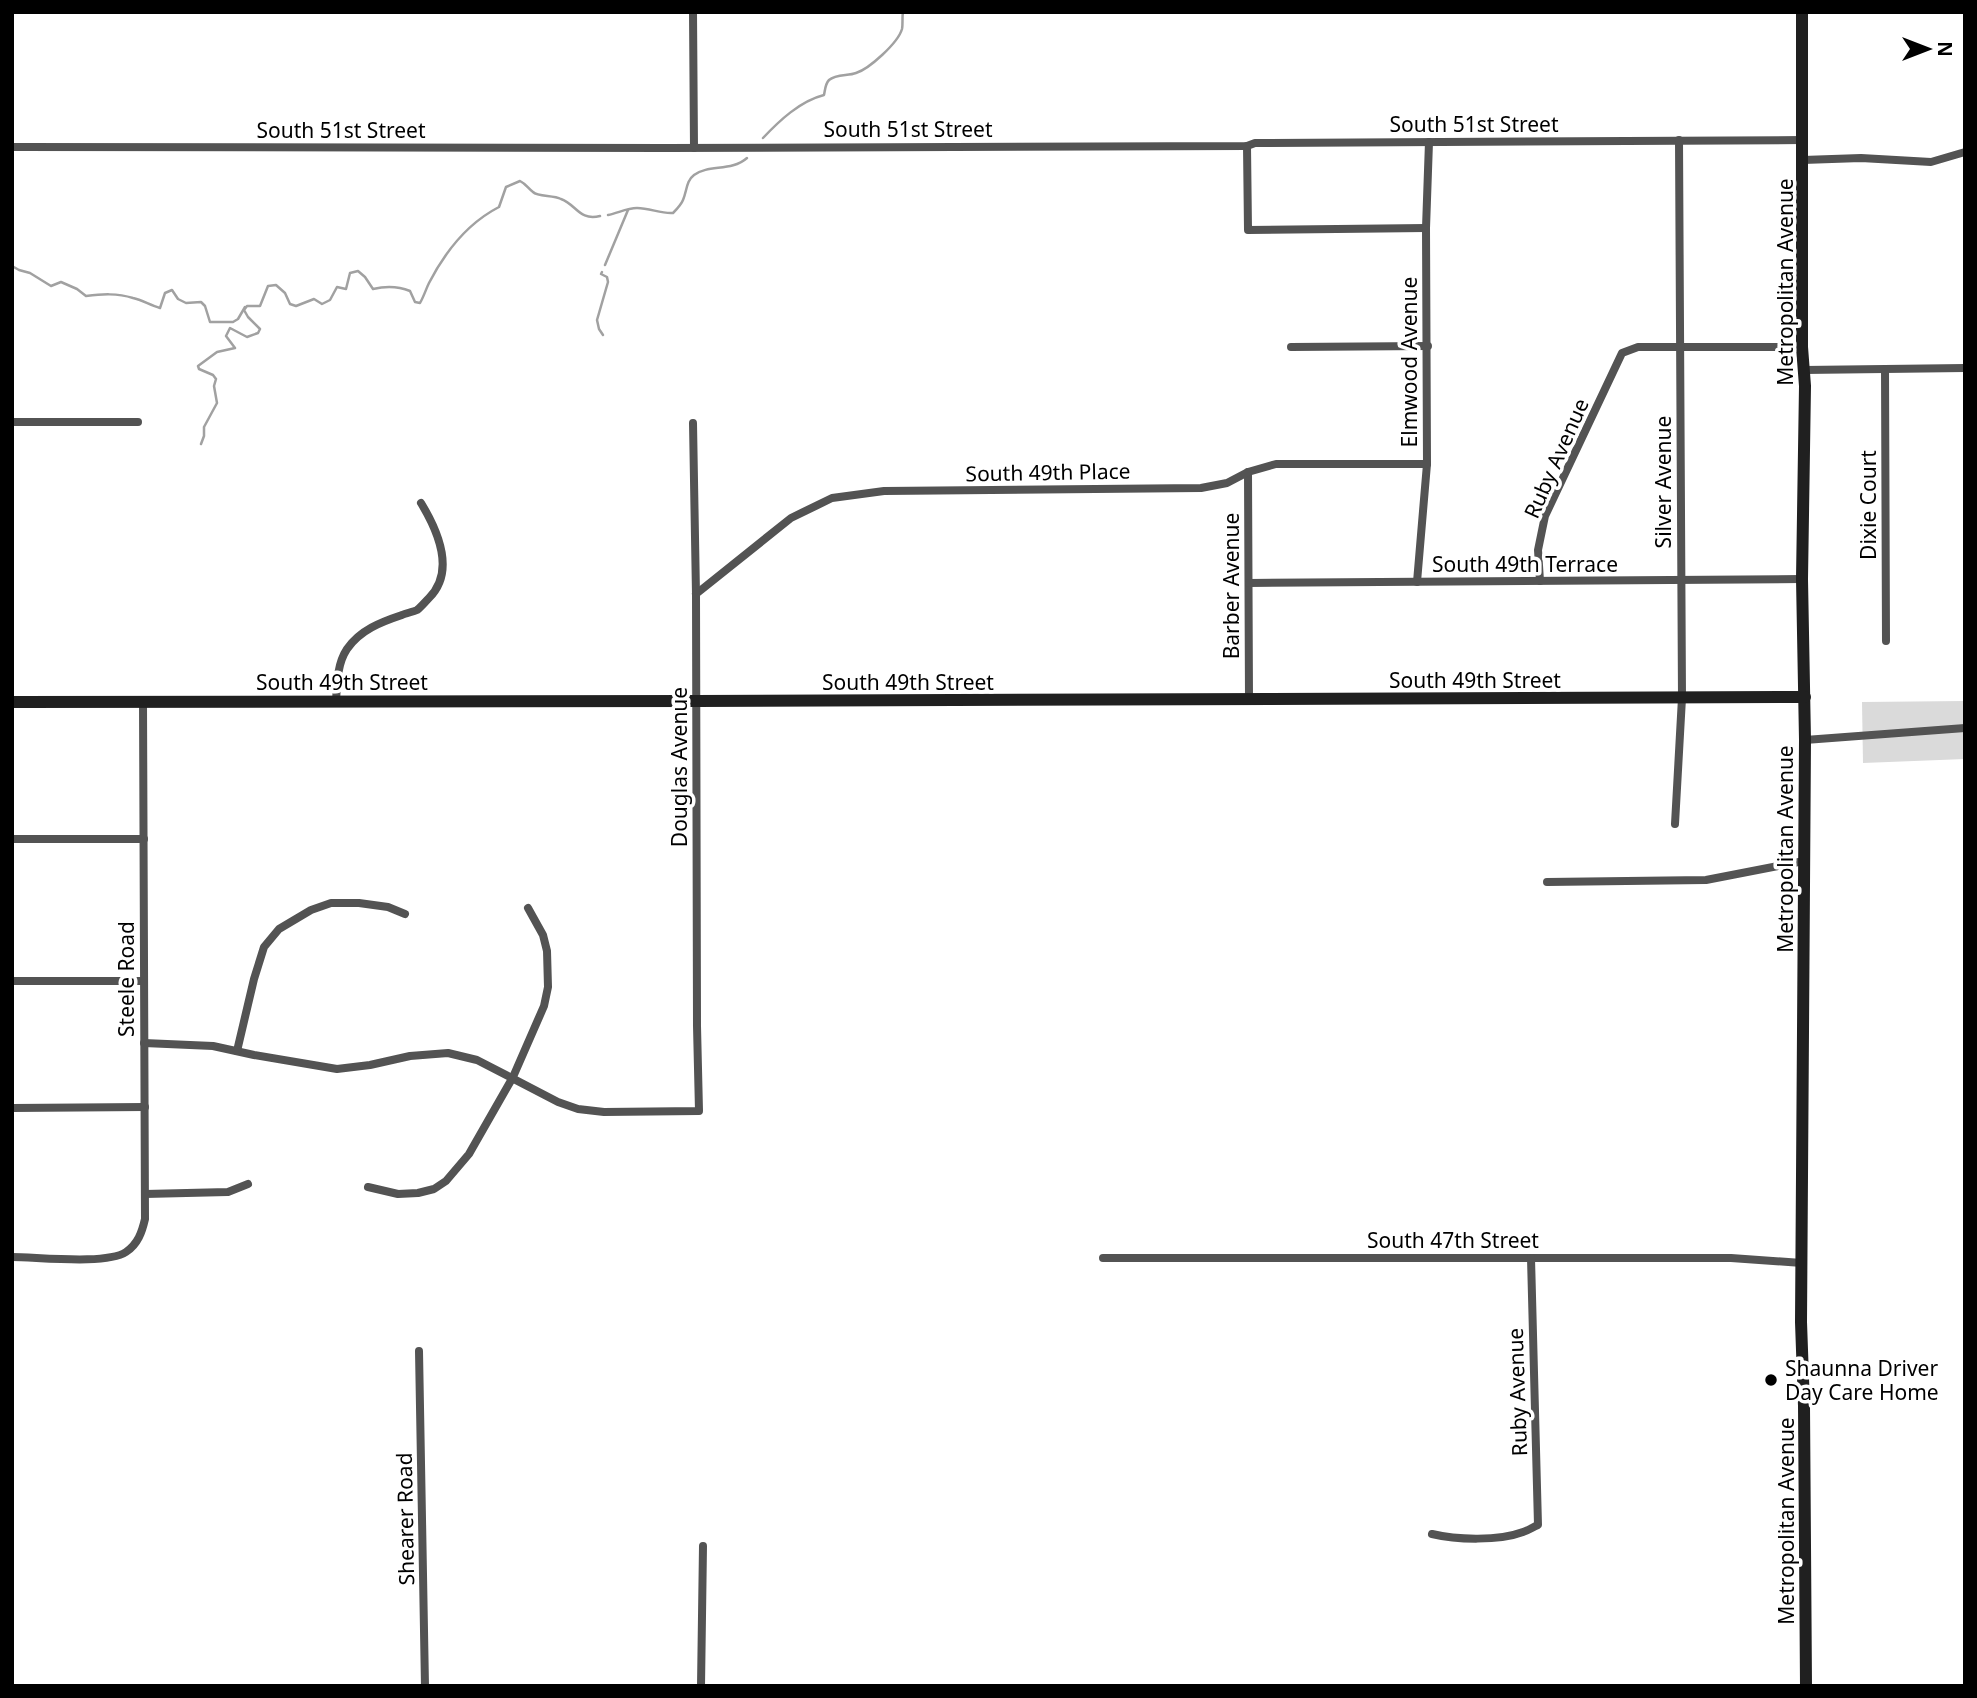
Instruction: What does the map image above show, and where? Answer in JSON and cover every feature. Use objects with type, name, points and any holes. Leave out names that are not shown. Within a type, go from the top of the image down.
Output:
[{"type":"street","points":[[693,12],[694,148]]},
{"type":"street","name":"Metropolitan Avenue","points":[[1802,12],[1802,347],[1805,386],[1802,579],[1805,740],[1801,1322],[1806,1686]]},
{"type":"street","name":"Silver Avenue","points":[[1675,824],[1682,698],[1679,140]]},
{"type":"street","name":"South 51st Street","points":[[12,147],[1247,146],[1255,143],[1803,140]]},
{"type":"street","name":"Elmwood Avenue","points":[[1417,582],[1427,464],[1426,228],[1429,142]]},
{"type":"street","points":[[1247,146],[1248,230],[1426,228]]},
{"type":"street","points":[[1803,160],[1861,158],[1931,162],[1965,152]]},
{"type":"street","points":[[1291,347],[1428,346]]},
{"type":"street","name":"Ruby Avenue","points":[[1540,581],[1538,550],[1545,516],[1622,353],[1638,347],[1680,348]]},
{"type":"street","points":[[1680,348],[1802,347]]},
{"type":"street","points":[[1804,369],[1965,368]]},
{"type":"street","name":"Dixie Court","points":[[1885,369],[1886,641]]},
{"type":"street","points":[[12,422],[138,422]]},
{"type":"street","name":"Douglas Avenue","points":[[513,1077],[558,1102],[578,1109],[604,1112],[699,1111],[693,422]]},
{"type":"street","name":"South 49th Place","points":[[696,594],[791,518],[832,498],[884,491],[1201,488],[1227,483],[1248,472],[1276,464],[1427,464]]},
{"type":"street","name":"Barber Avenue","points":[[1248,472],[1249,700]]},
{"type":"street","points":[[336,702],[340,664],[345,651],[355,639],[369,628],[417,609],[437,590],[443,571],[440,546],[435,525],[421,503]]},
{"type":"street","name":"South 49th Terrace","points":[[1249,583],[1802,579]]},
{"type":"street","name":"South 49th Street","points":[[12,702],[1805,697]]},
{"type":"street","name":"Steele Road","points":[[12,1257],[107,1258],[127,1251],[136,1243],[145,1219],[143,702]]},
{"type":"street","points":[[1805,740],[1965,728]]},
{"type":"street","points":[[12,839],[144,839]]},
{"type":"street","points":[[1547,881],[1706,880],[1804,861]]},
{"type":"street","points":[[237,1051],[264,947],[279,929],[311,909],[331,902],[388,907],[405,914]]},
{"type":"street","points":[[368,1187],[398,1194],[434,1189],[446,1181],[469,1154],[513,1077],[540,1017],[548,987],[547,951],[543,935],[528,908]]},
{"type":"street","points":[[12,981],[143,981]]},
{"type":"street","points":[[144,1043],[213,1046],[337,1069],[410,1056],[448,1053],[477,1060],[513,1077]]},
{"type":"street","points":[[12,1108],[145,1107]]},
{"type":"street","points":[[145,1194],[228,1192],[248,1184]]},
{"type":"street","name":"South 47th Street","points":[[1103,1258],[1731,1258],[1802,1264]]},
{"type":"street","name":"Ruby Avenue","points":[[1432,1534],[1449,1538],[1506,1537],[1538,1525],[1531,1258]]},
{"type":"street","name":"Shearer Road","points":[[419,1351],[425,1686]]},
{"type":"street","points":[[701,1686],[702,1546]]},
{"type":"shaded area","points":[[1965,701],[1965,759],[1863,763],[1862,702]]},
{"type":"waterway","points":[[763,138],[798,107],[824,95],[829,80],[862,71],[882,55],[902,29],[903,12]]},
{"type":"waterway","points":[[608,215],[637,208],[673,213],[682,202],[691,177],[706,170],[734,165],[747,158]]},
{"type":"waterway","points":[[201,444],[204,427],[217,403],[214,386],[216,379],[198,366],[217,352],[235,348],[226,336],[230,328],[247,337],[258,333],[260,329],[244,310],[247,306],[260,306],[268,286],[276,285],[285,293],[290,304],[296,306],[314,299],[322,304],[330,300],[337,287],[346,289],[350,273],[358,271],[373,289],[405,289],[410,291],[415,302],[420,303],[435,271],[450,250],[477,221],[499,207],[506,187],[520,181],[535,194],[561,199],[587,216],[600,216]]},
{"type":"waterway","points":[[605,265],[628,210]]},
{"type":"waterway","points":[[12,266],[51,286],[61,282],[86,296],[121,295],[160,308],[165,293],[172,290],[178,299],[186,303],[201,302],[210,322],[233,322],[245,307]]},
{"type":"waterway","points":[[602,272],[608,282],[597,320],[603,335]]},
{"type":"place","name":"Shaunna Driver Day Care Home","points":[[1771,1380]]}]
